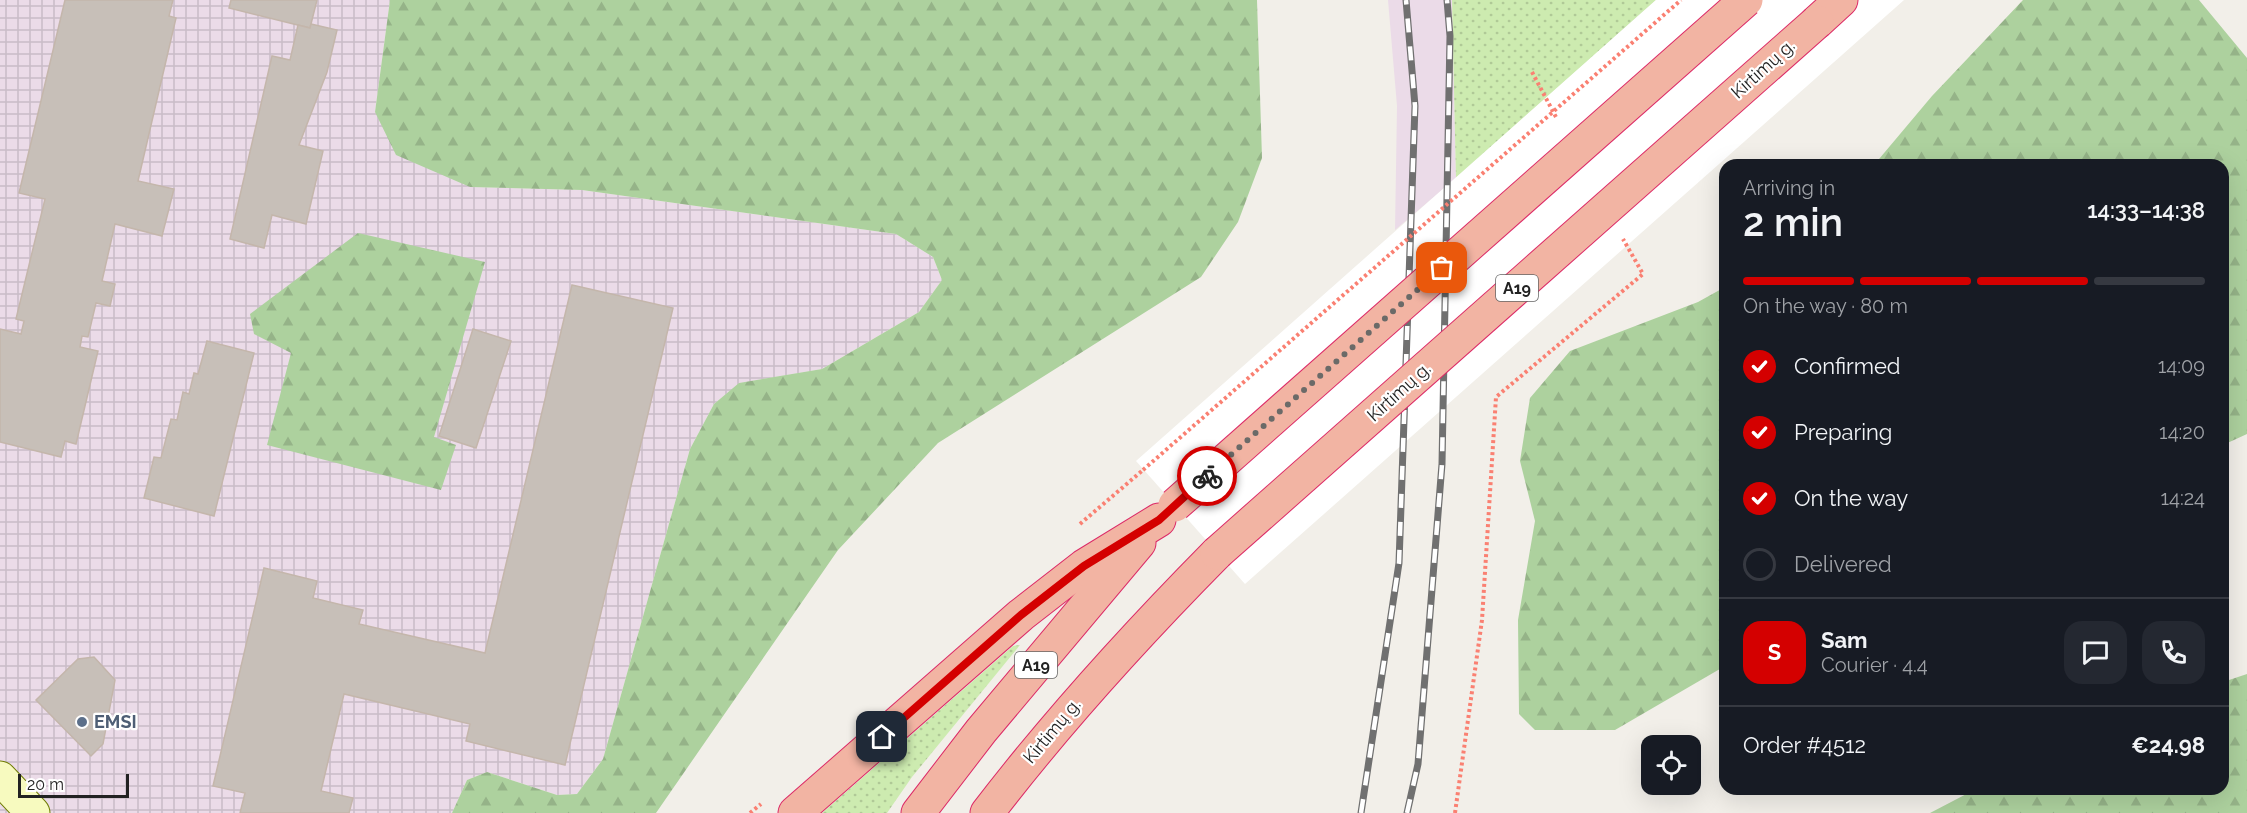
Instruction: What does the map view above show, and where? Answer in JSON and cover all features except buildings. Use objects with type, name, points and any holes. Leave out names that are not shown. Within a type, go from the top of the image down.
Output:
[{"type":"highway","name":"A19","points":[[918,813],[981,731],[1167,512],[1746,0]]},
{"type":"highway","name":"Kirtimų g.","points":[[987,813],[1088,688],[1217,554],[1841,0]]},
{"type":"highway","points":[[795,813],[1021,615],[1084,566],[1167,512]]},
{"type":"main road","points":[[0,778],[33,813]]},
{"type":"path","points":[[1143,470],[1681,0]]},
{"type":"path","points":[[1532,72],[1559,123]]},
{"type":"path","points":[[1455,813],[1482,620],[1496,397],[1643,274],[1620,234]]},
{"type":"shaded area","points":[[0,0],[390,0],[375,112],[470,187],[582,190],[896,234],[933,257],[942,280],[919,312],[822,369],[740,383],[714,404],[690,449],[603,759],[577,794],[557,795],[487,772],[467,780],[452,813],[0,813]]},
{"type":"shaded area","points":[[1388,0],[1452,0],[1456,178],[1395,230],[1397,106]]},
{"type":"green space","points":[[390,0],[1257,0],[1262,158],[1238,222],[1201,277],[938,443],[838,550],[656,813],[452,813],[467,780],[487,772],[557,795],[577,794],[603,759],[690,449],[714,404],[739,383],[822,369],[919,312],[942,280],[933,257],[896,234],[582,190],[470,187],[396,155],[375,112]]},
{"type":"green space","points":[[1452,0],[1656,0],[1456,178]]},
{"type":"green space","points":[[2023,0],[2199,0],[2247,58],[2247,434],[2229,442],[2229,159],[1879,159],[1932,96]]},
{"type":"green space","points":[[358,233],[485,262],[434,437],[456,445],[441,490],[267,445],[291,353],[254,334],[250,314]]},
{"type":"green space","points":[[1719,290],[1719,669],[1615,730],[1535,730],[1519,714],[1518,620],[1535,521],[1520,461],[1530,398],[1570,351],[1698,302]]},
{"type":"green space","points":[[1020,645],[912,777],[887,813],[822,813],[1013,646]]},
{"type":"green space","points":[[2247,674],[2247,813],[1930,813],[1964,795],[2229,795],[2229,680]]},
{"type":"pier","points":[[1656,0],[1904,0],[1725,159],[1719,159],[1719,164],[1245,584],[1136,461]]},
{"type":"railway","points":[[1361,813],[1399,563],[1415,106],[1406,0]]},
{"type":"railway","points":[[1407,813],[1418,764],[1442,464],[1450,36],[1447,0]]},
{"type":"way so far","points":[[1207,476],[1442,268]]},
{"type":"place","name":"EMSI","points":[[82,722]]},
{"type":"route","points":[[882,737],[1021,615],[1084,566],[1159,520],[1207,476]]}]
